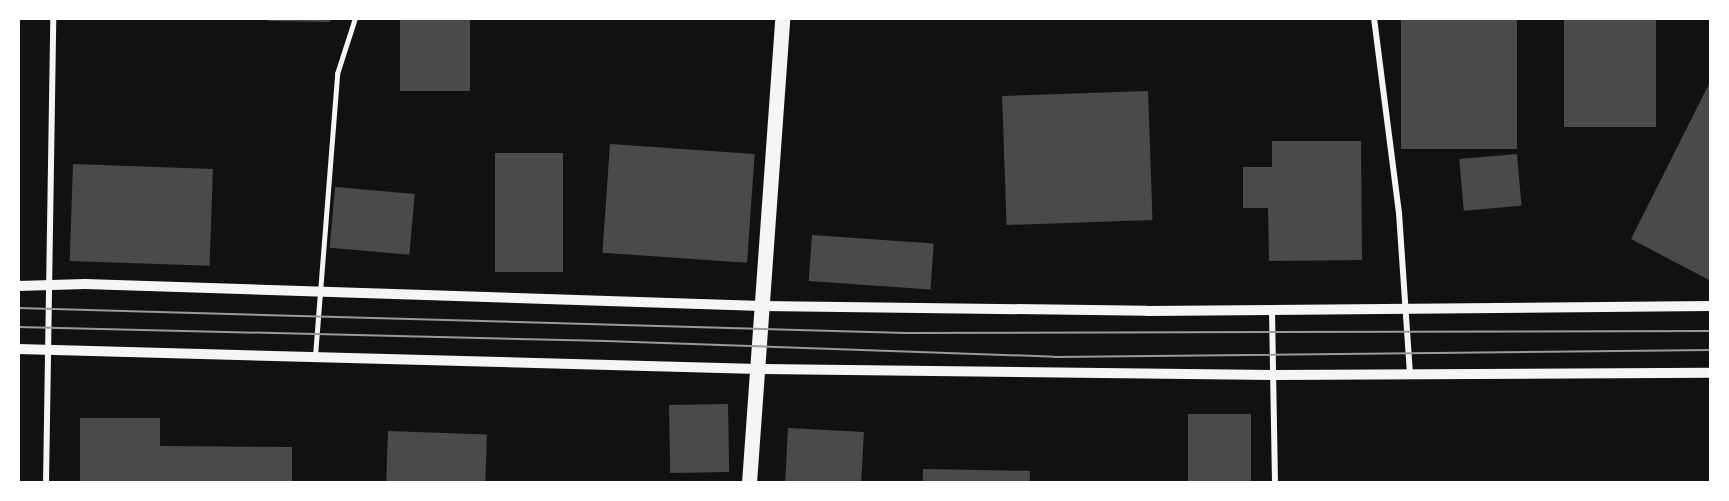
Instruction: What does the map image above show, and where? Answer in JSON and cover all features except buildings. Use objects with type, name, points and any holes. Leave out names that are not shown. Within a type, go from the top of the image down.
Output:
[{"type":"main road","points":[[749,483],[782,18]]},
{"type":"street","points":[[46,483],[52,18]]},
{"type":"street","points":[[1374,18],[1399,213],[1410,375]]},
{"type":"street","points":[[18,285],[762,306],[1272,311],[1711,306]]},
{"type":"street","points":[[1272,311],[1275,483]]},
{"type":"street","points":[[18,349],[48,348],[758,369],[1273,375],[1711,373]]},
{"type":"lane","points":[[315,356],[338,74],[355,18]]},
{"type":"tram line","points":[[18,308],[906,333],[1711,331]]},
{"type":"tram line","points":[[18,327],[606,341],[1055,357],[1711,350]]}]
